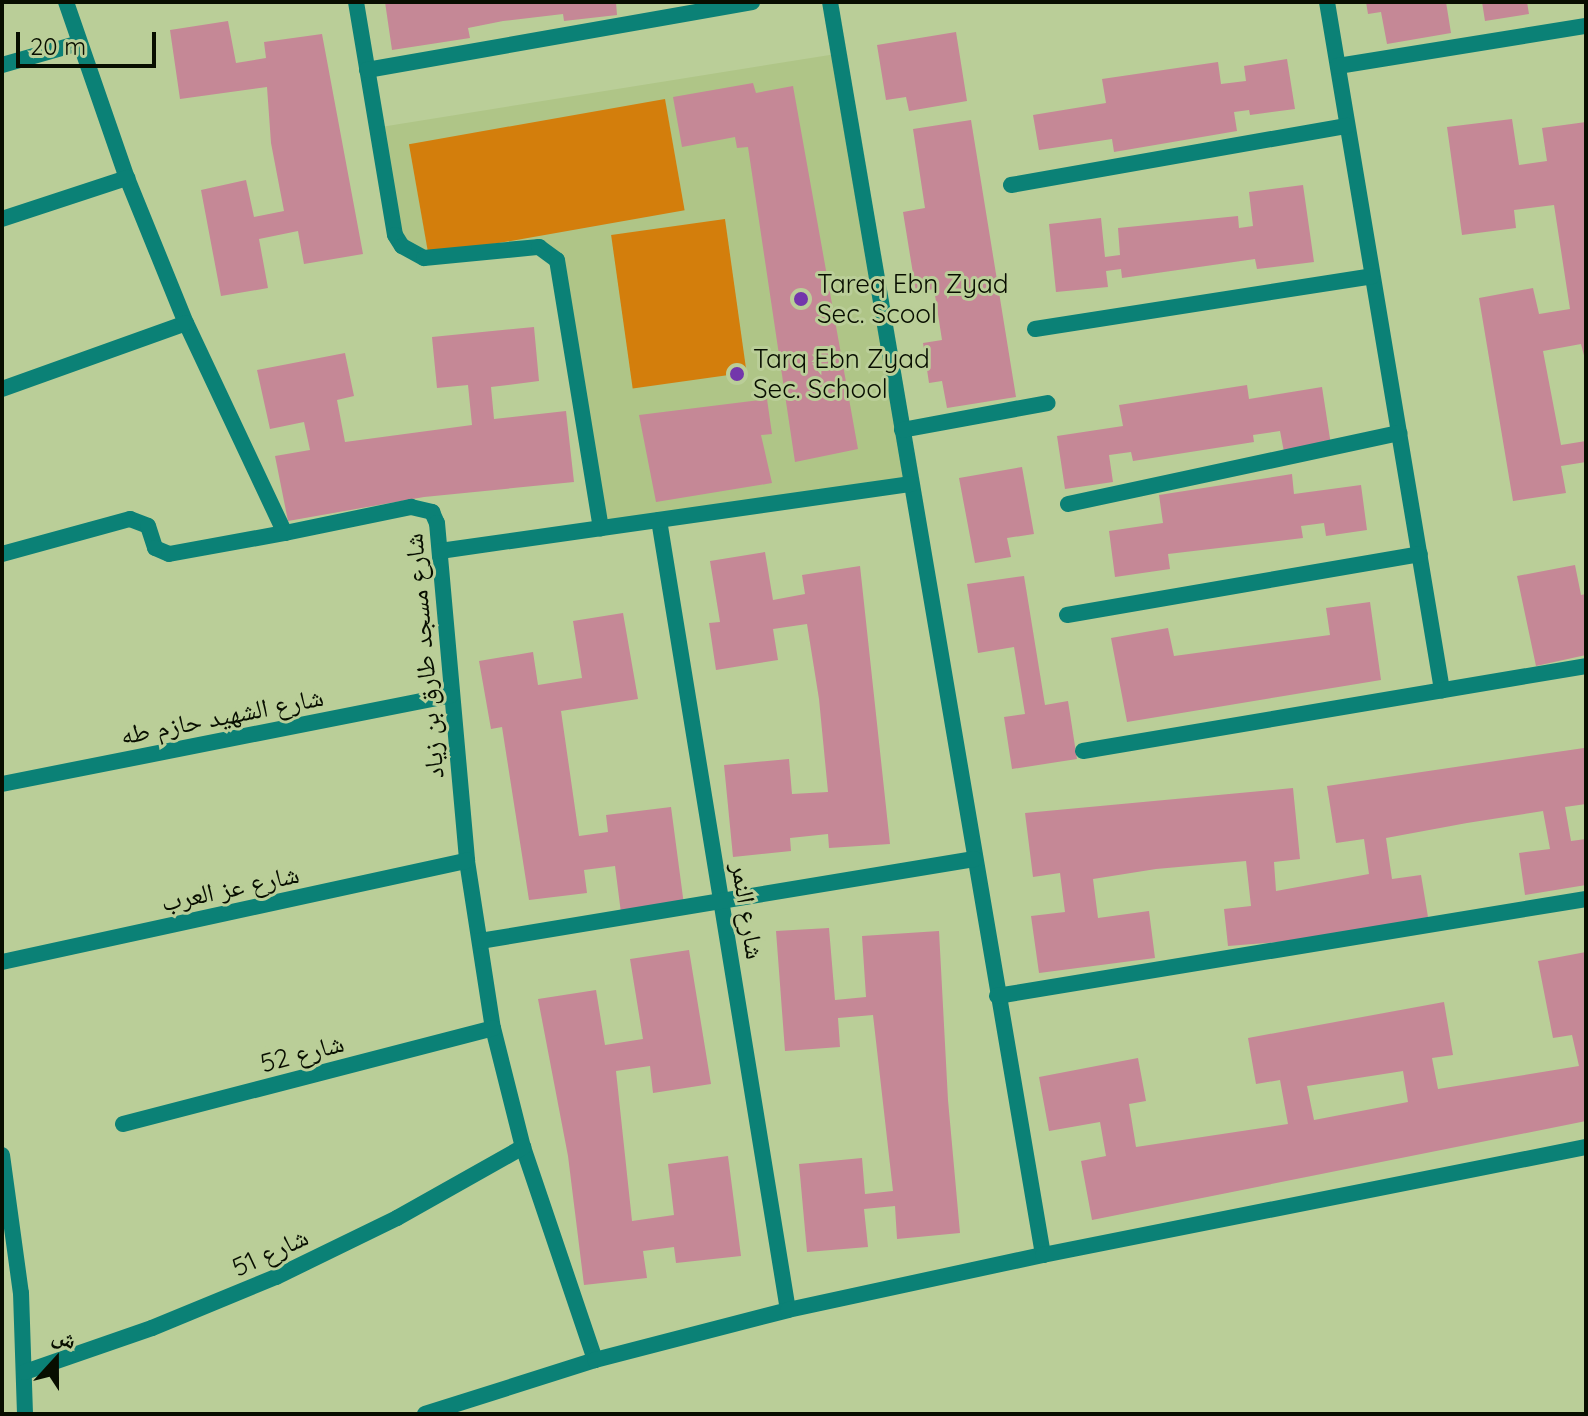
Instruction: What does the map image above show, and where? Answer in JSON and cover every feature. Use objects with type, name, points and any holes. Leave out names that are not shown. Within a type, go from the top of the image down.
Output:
[{"type":"street","points":[[2,554],[130,519],[148,526],[155,548],[169,554],[285,533],[186,323],[127,178],[66,2]]},
{"type":"street","points":[[356,2],[395,235],[402,246],[424,258],[539,247],[557,260],[601,528]]},
{"type":"street","points":[[367,70],[752,2]]},
{"type":"street","points":[[830,2],[1043,1255]]},
{"type":"street","points":[[1327,2],[1442,690]]},
{"type":"street","points":[[1338,66],[1586,26]]},
{"type":"street","points":[[2,65],[79,43]]},
{"type":"street","points":[[1011,185],[1347,126]]},
{"type":"street","points":[[2,219],[127,178]]},
{"type":"street","points":[[1035,329],[1372,276]]},
{"type":"street","points":[[2,389],[186,323]]},
{"type":"street","points":[[902,430],[1048,403]]},
{"type":"street","points":[[1068,504],[1399,433]]},
{"type":"street","points":[[440,551],[911,484]]},
{"type":"street","name":"شارع مسجد طارق بن زياد","points":[[285,533],[422,507],[432,512],[437,523],[467,861],[493,1028],[523,1147],[595,1360]]},
{"type":"street","name":"شارع النمر","points":[[659,520],[788,1310]]},
{"type":"street","points":[[1067,615],[1420,554]]},
{"type":"street","points":[[1083,751],[1586,666]]},
{"type":"street","name":"شارع الشهيد حازم طه","points":[[2,784],[451,695]]},
{"type":"street","points":[[480,941],[974,859]]},
{"type":"street","name":"شارع عز العرب","points":[[2,962],[467,861]]},
{"type":"street","points":[[997,996],[1586,899]]},
{"type":"street","name":"شارع 52","points":[[123,1124],[493,1028]]},
{"type":"street","name":"شارع 51","points":[[25,1372],[152,1328],[276,1277],[397,1218],[523,1147]]},
{"type":"street","points":[[425,1414],[595,1360],[788,1310],[1043,1255],[1586,1147]]},
{"type":"street","points":[[2,1155],[21,1293],[25,1414]]},
{"type":"shaded area","name":"Tarq Ebn Zyad Sec. School","points":[[836,54],[910,481],[605,524],[552,247],[422,253],[401,240],[381,127]]},
{"type":"shaded area","points":[[665,99],[685,210],[429,255],[409,144]]},
{"type":"shaded area","points":[[725,219],[747,372],[633,388],[611,235]]},
{"type":"building","points":[[385,2],[616,2],[617,15],[564,21],[563,14],[503,21],[468,28],[470,38],[392,50]]},
{"type":"building","points":[[1366,2],[1446,2],[1451,33],[1387,44],[1381,12],[1368,14]]},
{"type":"building","points":[[1482,2],[1527,2],[1529,14],[1485,21]]},
{"type":"building","points":[[228,21],[236,63],[266,58],[264,42],[322,34],[363,254],[304,264],[298,231],[259,239],[268,288],[221,296],[201,190],[246,180],[254,217],[284,211],[271,143],[267,87],[180,99],[170,30]]},
{"type":"building","points":[[956,32],[967,101],[909,111],[906,97],[886,100],[877,45]]},
{"type":"building","points":[[1287,59],[1295,109],[1250,115],[1249,110],[1234,112],[1237,131],[1114,152],[1112,139],[1039,150],[1033,115],[1106,103],[1102,79],[1218,62],[1221,84],[1246,81],[1244,66]]},
{"type":"building","name":"Tareq Ebn Zyad Sec. Scool","points":[[753,83],[756,93],[793,86],[858,449],[795,462],[748,147],[737,148],[735,137],[682,147],[673,97]]},
{"type":"building","points":[[1512,119],[1519,165],[1547,161],[1542,128],[1586,122],[1586,363],[1581,344],[1543,351],[1561,445],[1586,441],[1586,462],[1561,466],[1566,493],[1513,501],[1479,298],[1533,288],[1539,314],[1570,309],[1554,205],[1514,210],[1516,228],[1462,235],[1447,127]]},
{"type":"building","points":[[971,120],[1016,397],[947,408],[942,381],[929,383],[923,343],[942,340],[934,289],[916,292],[903,212],[925,208],[913,129]]},
{"type":"building","points":[[1303,185],[1314,262],[1257,269],[1255,259],[1122,278],[1121,269],[1106,271],[1108,287],[1056,292],[1049,224],[1101,218],[1105,257],[1120,255],[1118,228],[1238,216],[1239,228],[1253,226],[1249,192]]},
{"type":"building","points":[[534,327],[539,381],[491,387],[494,419],[566,411],[574,482],[424,497],[288,521],[275,456],[310,450],[304,422],[270,429],[257,370],[345,353],[354,396],[337,400],[345,442],[472,425],[468,385],[437,388],[432,337]]},
{"type":"building","points":[[1247,385],[1249,399],[1322,387],[1331,445],[1284,452],[1280,431],[1253,435],[1254,442],[1133,461],[1131,452],[1109,455],[1113,482],[1065,489],[1057,436],[1123,426],[1119,405]]},
{"type":"building","points":[[767,399],[772,434],[761,435],[772,483],[656,502],[639,415]]},
{"type":"building","points":[[1022,467],[1034,534],[1007,538],[1011,557],[975,563],[959,478]]},
{"type":"building","points":[[1292,474],[1294,494],[1361,485],[1367,530],[1326,536],[1324,523],[1301,526],[1303,538],[1168,554],[1170,569],[1115,577],[1109,531],[1163,523],[1159,495]]},
{"type":"building","points":[[765,552],[773,600],[805,594],[802,575],[860,566],[890,844],[829,848],[828,834],[790,838],[791,851],[733,857],[724,765],[789,759],[792,794],[828,792],[819,699],[807,624],[773,629],[778,660],[716,670],[709,623],[720,622],[710,561]]},
{"type":"building","points":[[1575,565],[1581,595],[1586,594],[1586,655],[1536,666],[1517,576]]},
{"type":"building","points":[[1024,576],[1045,705],[1068,701],[1077,759],[1012,769],[1004,717],[1025,714],[1014,647],[978,653],[967,584]]},
{"type":"building","points":[[1370,602],[1381,680],[1127,722],[1111,638],[1168,628],[1174,656],[1330,635],[1326,608]]},
{"type":"building","points":[[623,613],[638,699],[561,711],[579,836],[608,832],[606,815],[671,807],[684,905],[621,913],[615,866],[584,870],[587,893],[529,900],[502,727],[491,729],[479,661],[533,652],[538,685],[582,678],[573,621]]},
{"type":"building","points":[[1584,748],[1586,804],[1565,807],[1571,841],[1586,839],[1586,885],[1525,895],[1519,853],[1550,849],[1543,811],[1386,838],[1392,879],[1421,875],[1429,923],[1318,939],[1228,946],[1224,909],[1251,906],[1246,861],[1156,869],[1093,879],[1098,918],[1149,911],[1155,958],[1039,973],[1031,916],[1065,912],[1060,873],[1033,877],[1025,813],[1293,788],[1300,859],[1274,862],[1276,891],[1369,874],[1364,839],[1336,843],[1327,786]]},
{"type":"building","points":[[829,928],[835,1000],[866,997],[862,936],[939,931],[948,1100],[960,1233],[897,1239],[895,1206],[864,1209],[868,1247],[807,1252],[799,1164],[862,1158],[865,1194],[893,1191],[873,1015],[838,1018],[840,1047],[785,1051],[776,931]]},
{"type":"building","points":[[689,950],[711,1084],[653,1093],[650,1066],[616,1071],[632,1221],[674,1215],[668,1164],[728,1156],[741,1256],[676,1263],[674,1247],[643,1251],[647,1278],[584,1285],[568,1156],[538,999],[596,990],[605,1045],[643,1039],[630,959]]},
{"type":"building","points":[[1586,952],[1586,1121],[1092,1220],[1081,1161],[1106,1156],[1100,1122],[1049,1131],[1039,1077],[1138,1058],[1146,1101],[1129,1104],[1136,1147],[1288,1124],[1280,1080],[1256,1084],[1248,1038],[1444,1002],[1453,1055],[1432,1058],[1438,1089],[1579,1066],[1572,1035],[1553,1038],[1538,961]],"holes":[[[1403,1071],[1408,1102],[1314,1120],[1307,1086]]]},
{"type":"place","name":"Tareq Ebn Zyad Sec. Scool","points":[[801,299]]},
{"type":"place","name":"Tarq Ebn Zyad Sec. School","points":[[737,374]]}]
